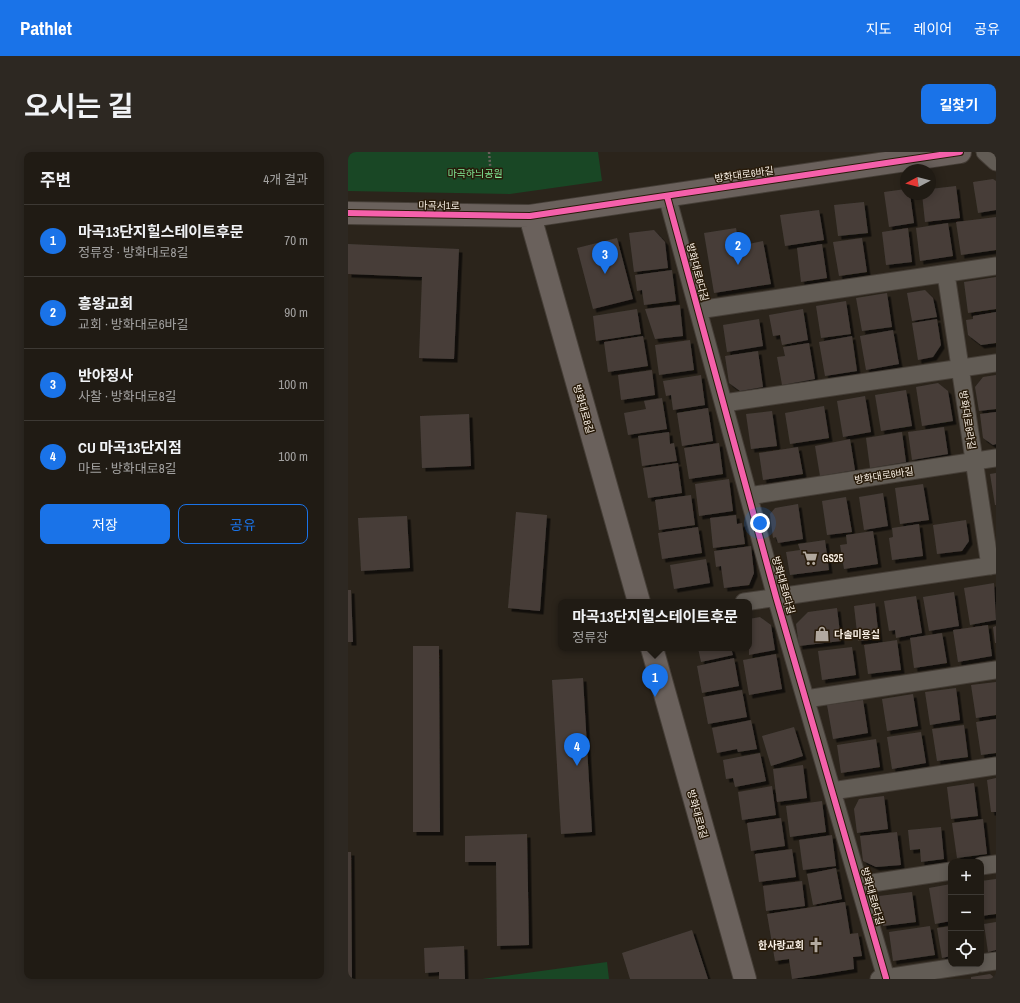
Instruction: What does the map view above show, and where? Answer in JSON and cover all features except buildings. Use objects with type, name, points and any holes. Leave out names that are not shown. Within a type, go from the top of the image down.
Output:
[{"type":"street","name":"방화대로6바길","points":[[530,216],[960,152]]},
{"type":"street","points":[[985,152],[996,162]]},
{"type":"street","name":"방화대로6다길","points":[[667,196],[776,597],[859,885],[882,978]]},
{"type":"street","name":"마곡서1로","points":[[348,213],[530,216]]},
{"type":"street","name":"방화대로8길","points":[[530,216],[638,599]]},
{"type":"street","points":[[698,310],[996,266]]},
{"type":"street","name":"방화대로6라길","points":[[752,601],[993,566],[974,461],[946,274]]},
{"type":"street","points":[[724,403],[996,363]]},
{"type":"street","name":"방화대로6바길","points":[[749,496],[996,458]]},
{"type":"street","name":"방화대로8길","points":[[653,651],[745,979]]},
{"type":"street","points":[[806,699],[996,670]]},
{"type":"street","points":[[832,791],[996,766]]},
{"type":"street","points":[[984,866],[996,864]]},
{"type":"street","name":"방화대로6다길","points":[[859,885],[948,871]]},
{"type":"street","points":[[984,963],[996,961]]},
{"type":"street","points":[[882,978],[956,967]]},
{"type":"path","points":[[489,152],[491,176]]},
{"type":"green space","name":"마곡하늬공원","points":[[348,152],[598,152],[602,181],[510,194],[348,191]]},
{"type":"green space","points":[[607,962],[609,979],[482,979]]},
{"type":"cycle path","points":[[348,213],[530,216],[960,152]]},
{"type":"cycle path","points":[[667,196],[776,597],[886,978]]},
{"type":"place","name":"흥왕교회","points":[[738,265]]},
{"type":"place","name":"반야정사","points":[[605,274]]},
{"type":"place","name":"GS25","points":[[810,558]]},
{"type":"place","name":"다솔미용실","points":[[822,634]]},
{"type":"place","name":"마곡13단지힐스테이트후문","points":[[655,697]]},
{"type":"place","name":"CU 마곡13단지점","points":[[577,766]]},
{"type":"place","name":"한사랑교회","points":[[816,945]]}]
